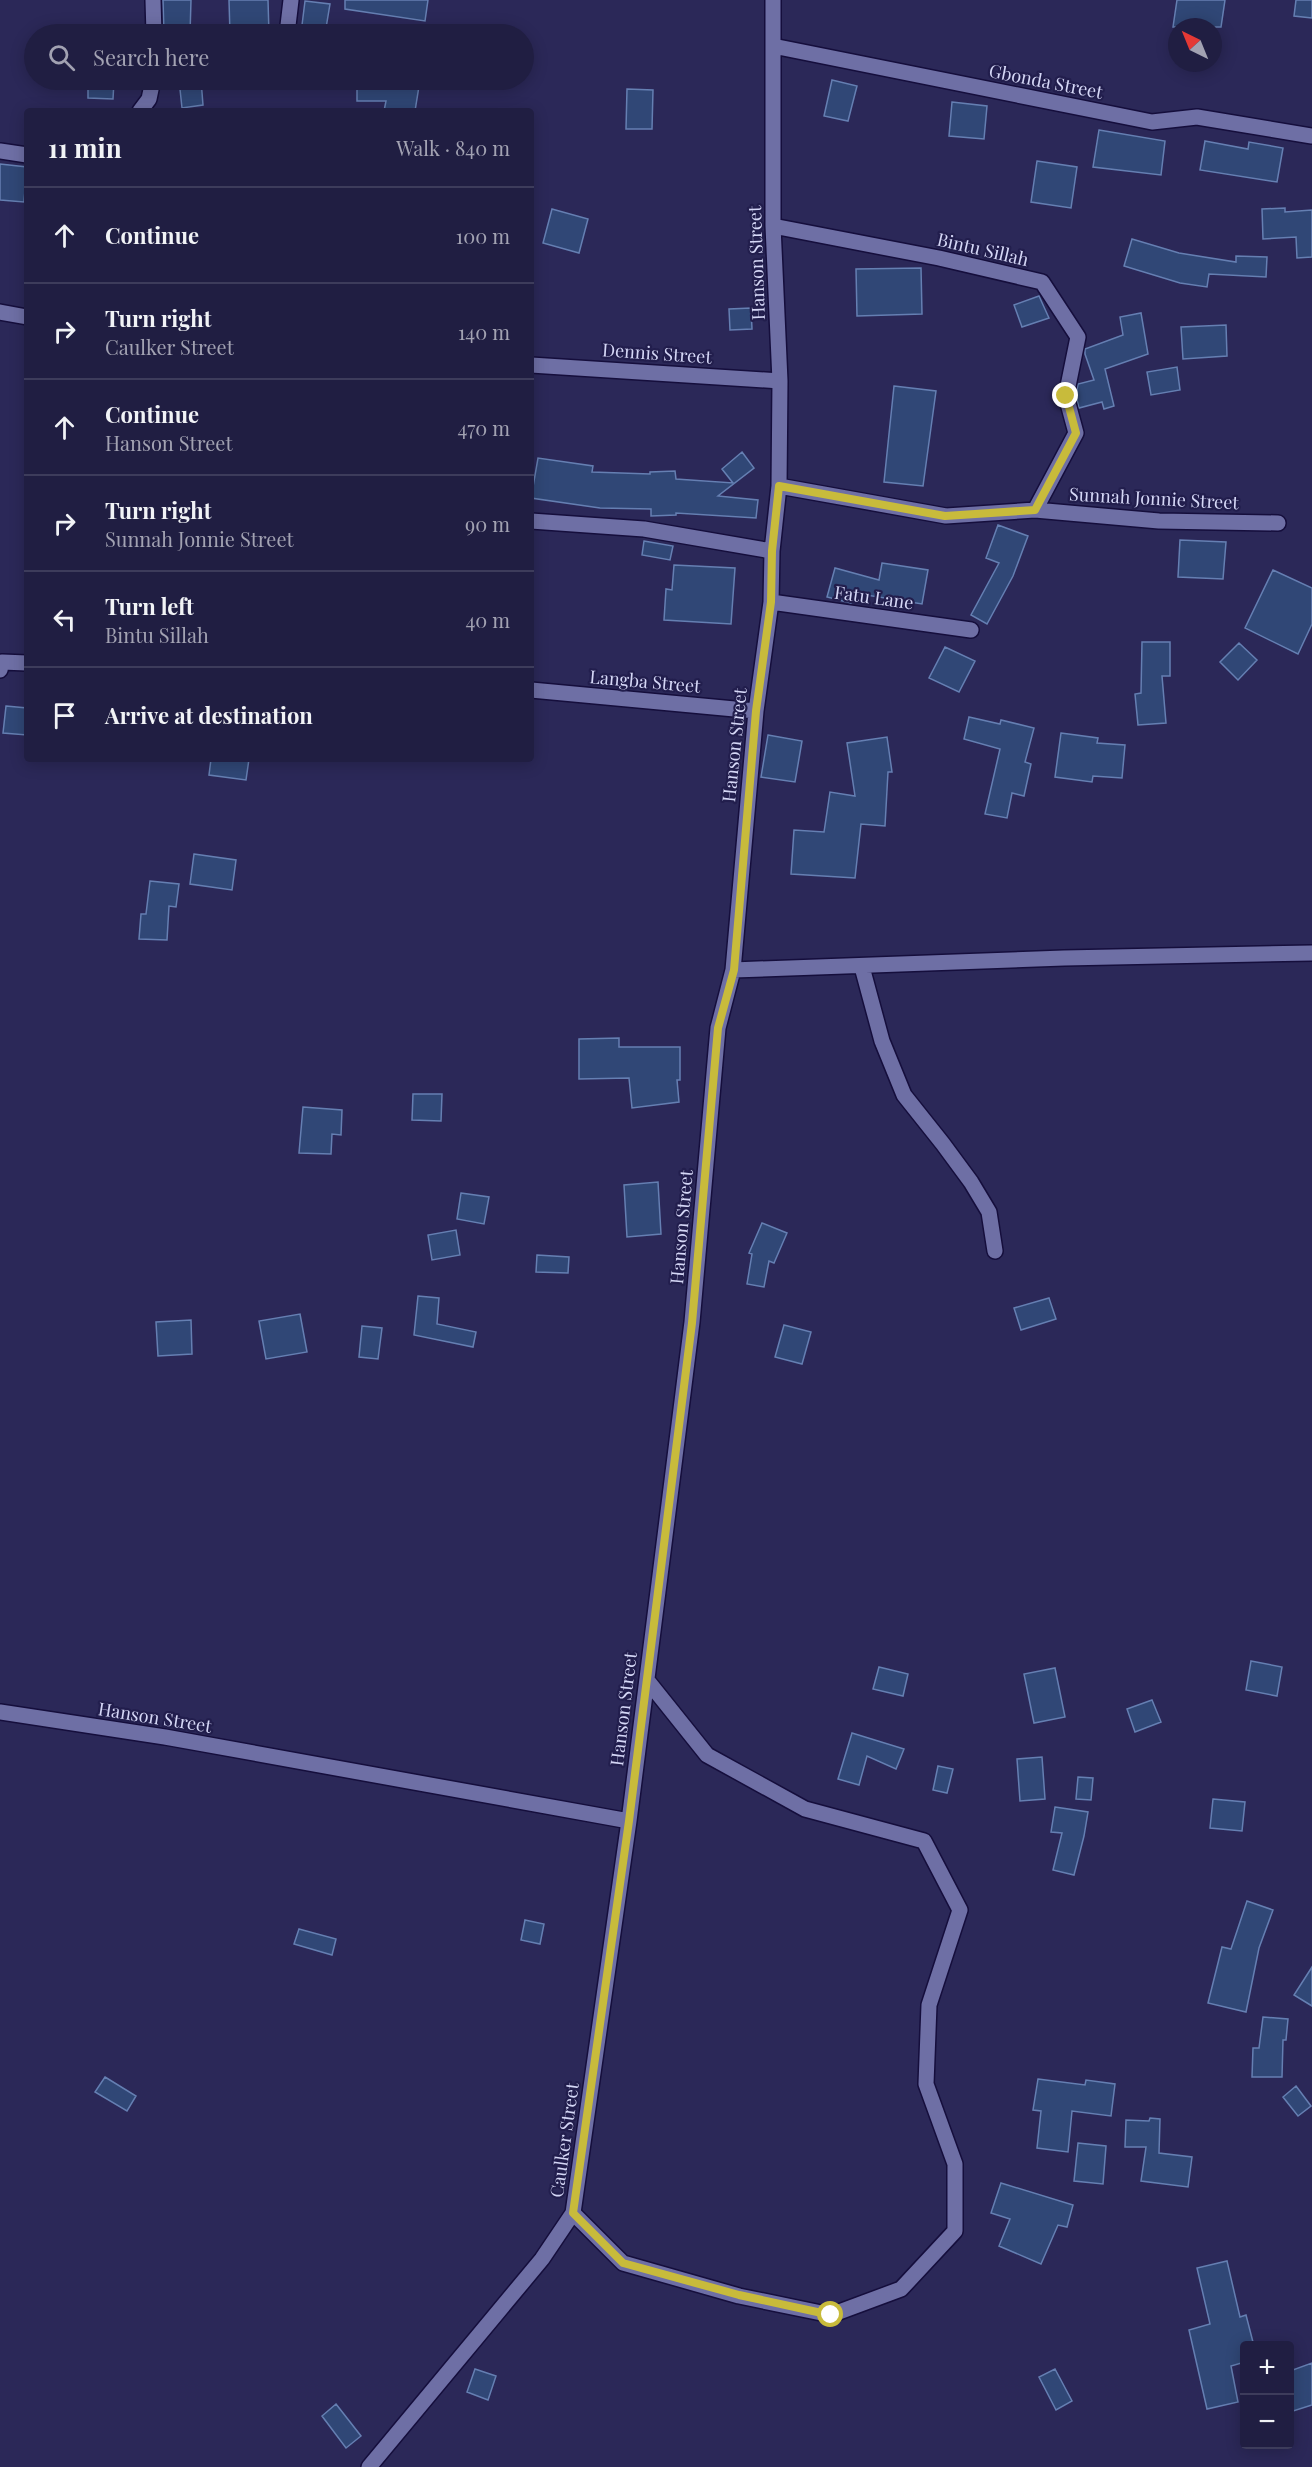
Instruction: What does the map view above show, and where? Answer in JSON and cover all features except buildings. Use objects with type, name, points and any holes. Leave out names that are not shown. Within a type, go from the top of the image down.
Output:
[{"type":"street","points":[[153,0],[154,24]]},
{"type":"street","points":[[288,24],[291,0]]},
{"type":"street","name":"Hanson Street","points":[[0,1712],[176,1739],[629,1821],[692,1323],[718,1028],[734,970],[756,711],[771,602],[772,551],[779,486],[780,381],[773,226],[773,0]]},
{"type":"street","name":"Gbonda Street","points":[[773,46],[1152,122],[1197,117],[1312,136]]},
{"type":"street","points":[[142,108],[149,99],[151,90]]},
{"type":"street","points":[[0,151],[24,155]]},
{"type":"street","name":"Bintu Sillah","points":[[773,226],[939,258],[1042,282],[1078,337],[1066,396],[1076,433],[1035,510]]},
{"type":"street","points":[[0,312],[24,316]]},
{"type":"street","name":"Dennis Street","points":[[534,365],[780,381]]},
{"type":"street","name":"Sunnah Jonnie Street","points":[[779,486],[945,516],[1035,510],[1159,521],[1278,523]]},
{"type":"street","points":[[534,521],[644,529],[772,551]]},
{"type":"street","name":"Fatu Lane","points":[[771,602],[971,630]]},
{"type":"street","points":[[1,664],[24,663]]},
{"type":"street","name":"Langba Street","points":[[534,690],[756,711]]},
{"type":"street","points":[[734,970],[1064,958],[1312,953]]},
{"type":"street","points":[[862,967],[882,1041],[904,1095],[944,1144],[989,1212],[995,1251]]},
{"type":"street","points":[[573,2213],[623,2263],[739,2295],[831,2315],[901,2289],[955,2231],[955,2164],[926,2084],[929,2005],[960,1910],[924,1841],[806,1809],[707,1755],[647,1680]]},
{"type":"street","name":"Caulker Street","points":[[369,2467],[542,2259],[573,2213],[629,1821]]},
{"type":"route","points":[[831,2315],[739,2295],[623,2263],[573,2213],[629,1821],[692,1323],[718,1028],[734,970],[756,711],[771,602],[772,551],[779,486],[945,516],[1035,510],[1076,433],[1066,396]]}]
